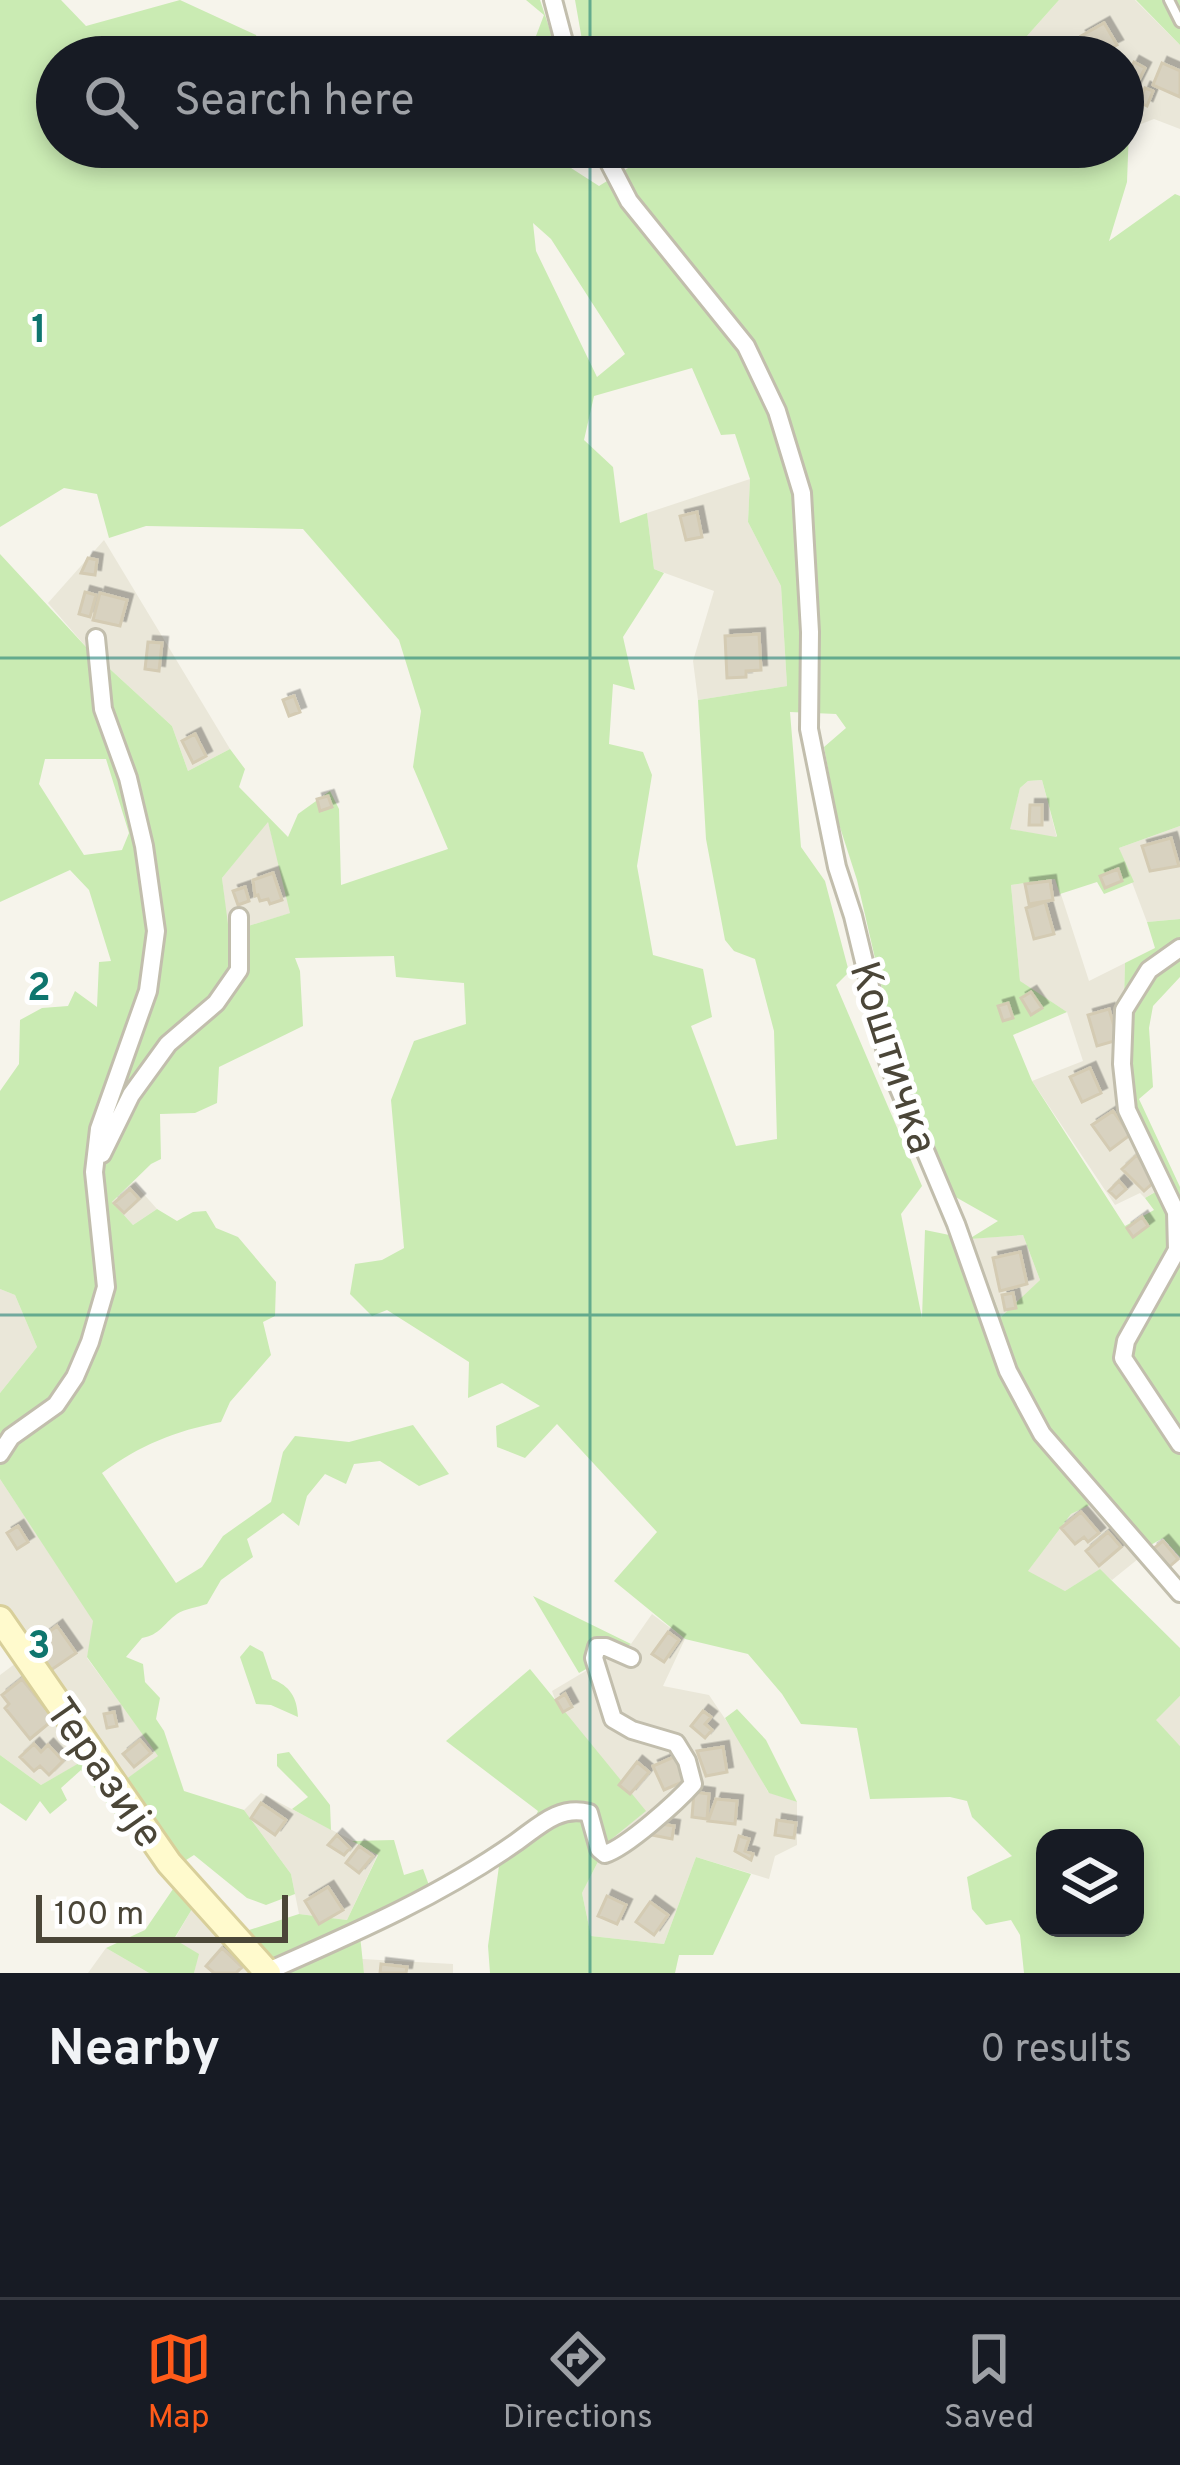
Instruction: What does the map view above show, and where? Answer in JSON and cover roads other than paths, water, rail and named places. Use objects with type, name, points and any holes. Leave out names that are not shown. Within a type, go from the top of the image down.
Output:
[{"type":"street","points":[[554,0],[563,36]]},
{"type":"street","name":"Коштичка","points":[[612,168],[629,202],[746,346],[777,411],[802,493],[810,632],[809,729],[837,867],[889,1065],[956,1224],[1008,1371],[1042,1433],[1180,1593]]},
{"type":"street","points":[[0,1454],[10,1437],[56,1405],[90,1342],[106,1287],[94,1172],[99,1129],[148,991],[156,931],[128,778],[103,709],[96,638]]},
{"type":"street","points":[[94,1172],[131,1095],[168,1044],[216,1003],[239,970],[239,917]]},
{"type":"street","points":[[1180,948],[1149,970],[1124,1010],[1122,1064],[1126,1110],[1176,1212],[1177,1250],[1126,1341],[1123,1358],[1180,1444]]},
{"type":"street","name":"Теразије","points":[[0,1619],[169,1863],[267,1972]]},
{"type":"street","points":[[267,1972],[480,1868],[556,1814],[573,1809],[589,1813],[599,1850],[605,1854],[618,1850],[677,1803],[693,1784],[687,1761],[676,1743],[613,1719],[594,1658],[597,1647],[606,1646],[631,1658]]},
{"type":"lane","points":[[1169,0],[1180,22]]}]
